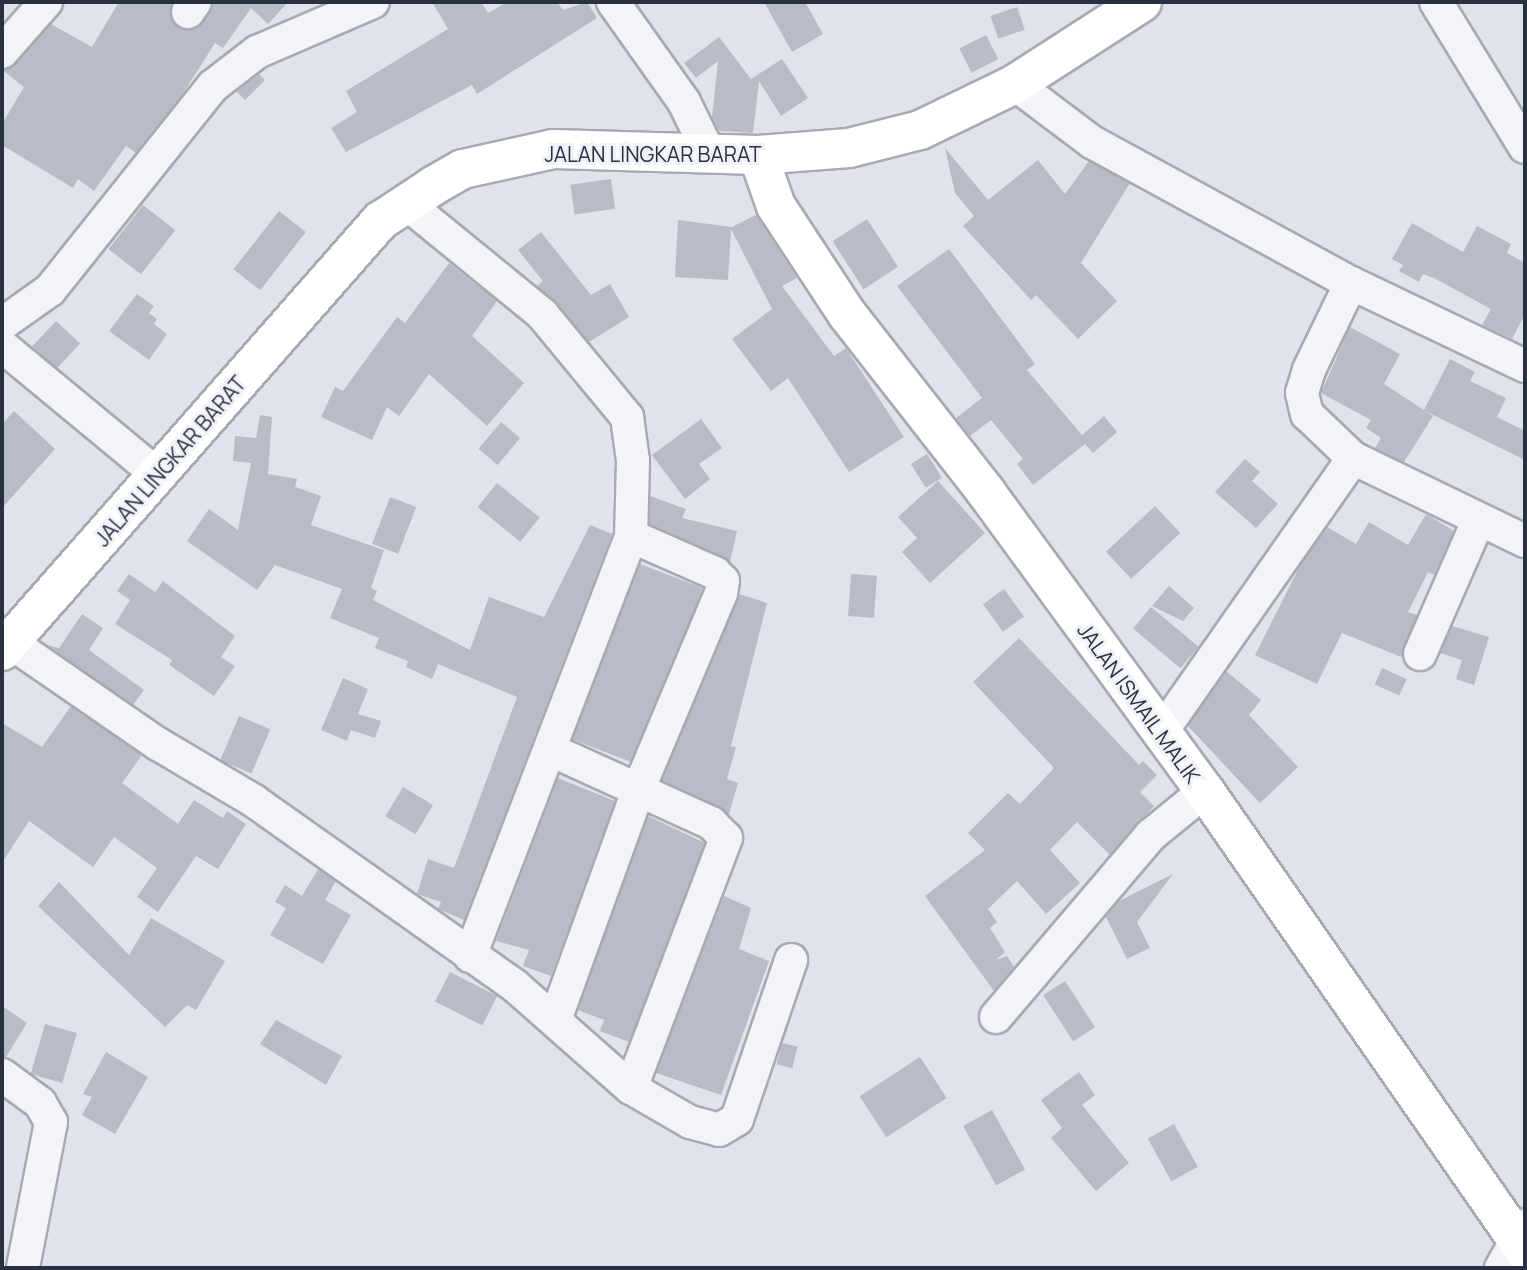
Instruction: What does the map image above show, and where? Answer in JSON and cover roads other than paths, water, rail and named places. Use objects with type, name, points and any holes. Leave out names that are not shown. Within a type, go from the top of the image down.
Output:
[{"type":"main road","name":"JALAN LINGKAR BARAT","points":[[6,647],[380,222],[463,169],[553,149],[758,155],[849,148],[920,130],[1015,85],[1142,2]]},
{"type":"main road","name":"JALAN ISMAIL MALIK","points":[[758,155],[776,206],[846,314],[986,492],[1160,734],[1205,791],[1390,1050],[1517,1246]]},
{"type":"street","points":[[2,52],[46,2]]},
{"type":"street","points":[[2,324],[50,290],[214,86],[257,52],[373,2]]},
{"type":"street","points":[[613,2],[684,102],[709,153]]},
{"type":"street","points":[[1436,2],[1525,147]]},
{"type":"street","points":[[1015,85],[1091,142],[1351,283],[1525,366]]},
{"type":"street","points":[[406,203],[542,314],[627,417],[634,461],[631,536],[553,751],[470,956]]},
{"type":"street","points":[[1351,283],[1303,393],[1307,414],[1353,458],[1478,521],[1525,541]]},
{"type":"street","points":[[2,346],[158,475]]},
{"type":"street","points":[[1160,734],[1353,458]]},
{"type":"street","points":[[1420,654],[1478,521]]},
{"type":"street","points":[[555,1020],[639,788],[723,586],[715,573],[631,536]]},
{"type":"street","points":[[6,647],[158,744],[254,801],[555,1020],[631,1088],[690,1122],[719,1130],[730,1127],[743,1105],[791,960]]},
{"type":"street","points":[[553,751],[711,823],[727,843],[631,1088]]},
{"type":"street","points":[[996,1017],[1151,835],[1205,791]]},
{"type":"street","points":[[2,1075],[40,1102],[51,1122],[23,1268]]}]
